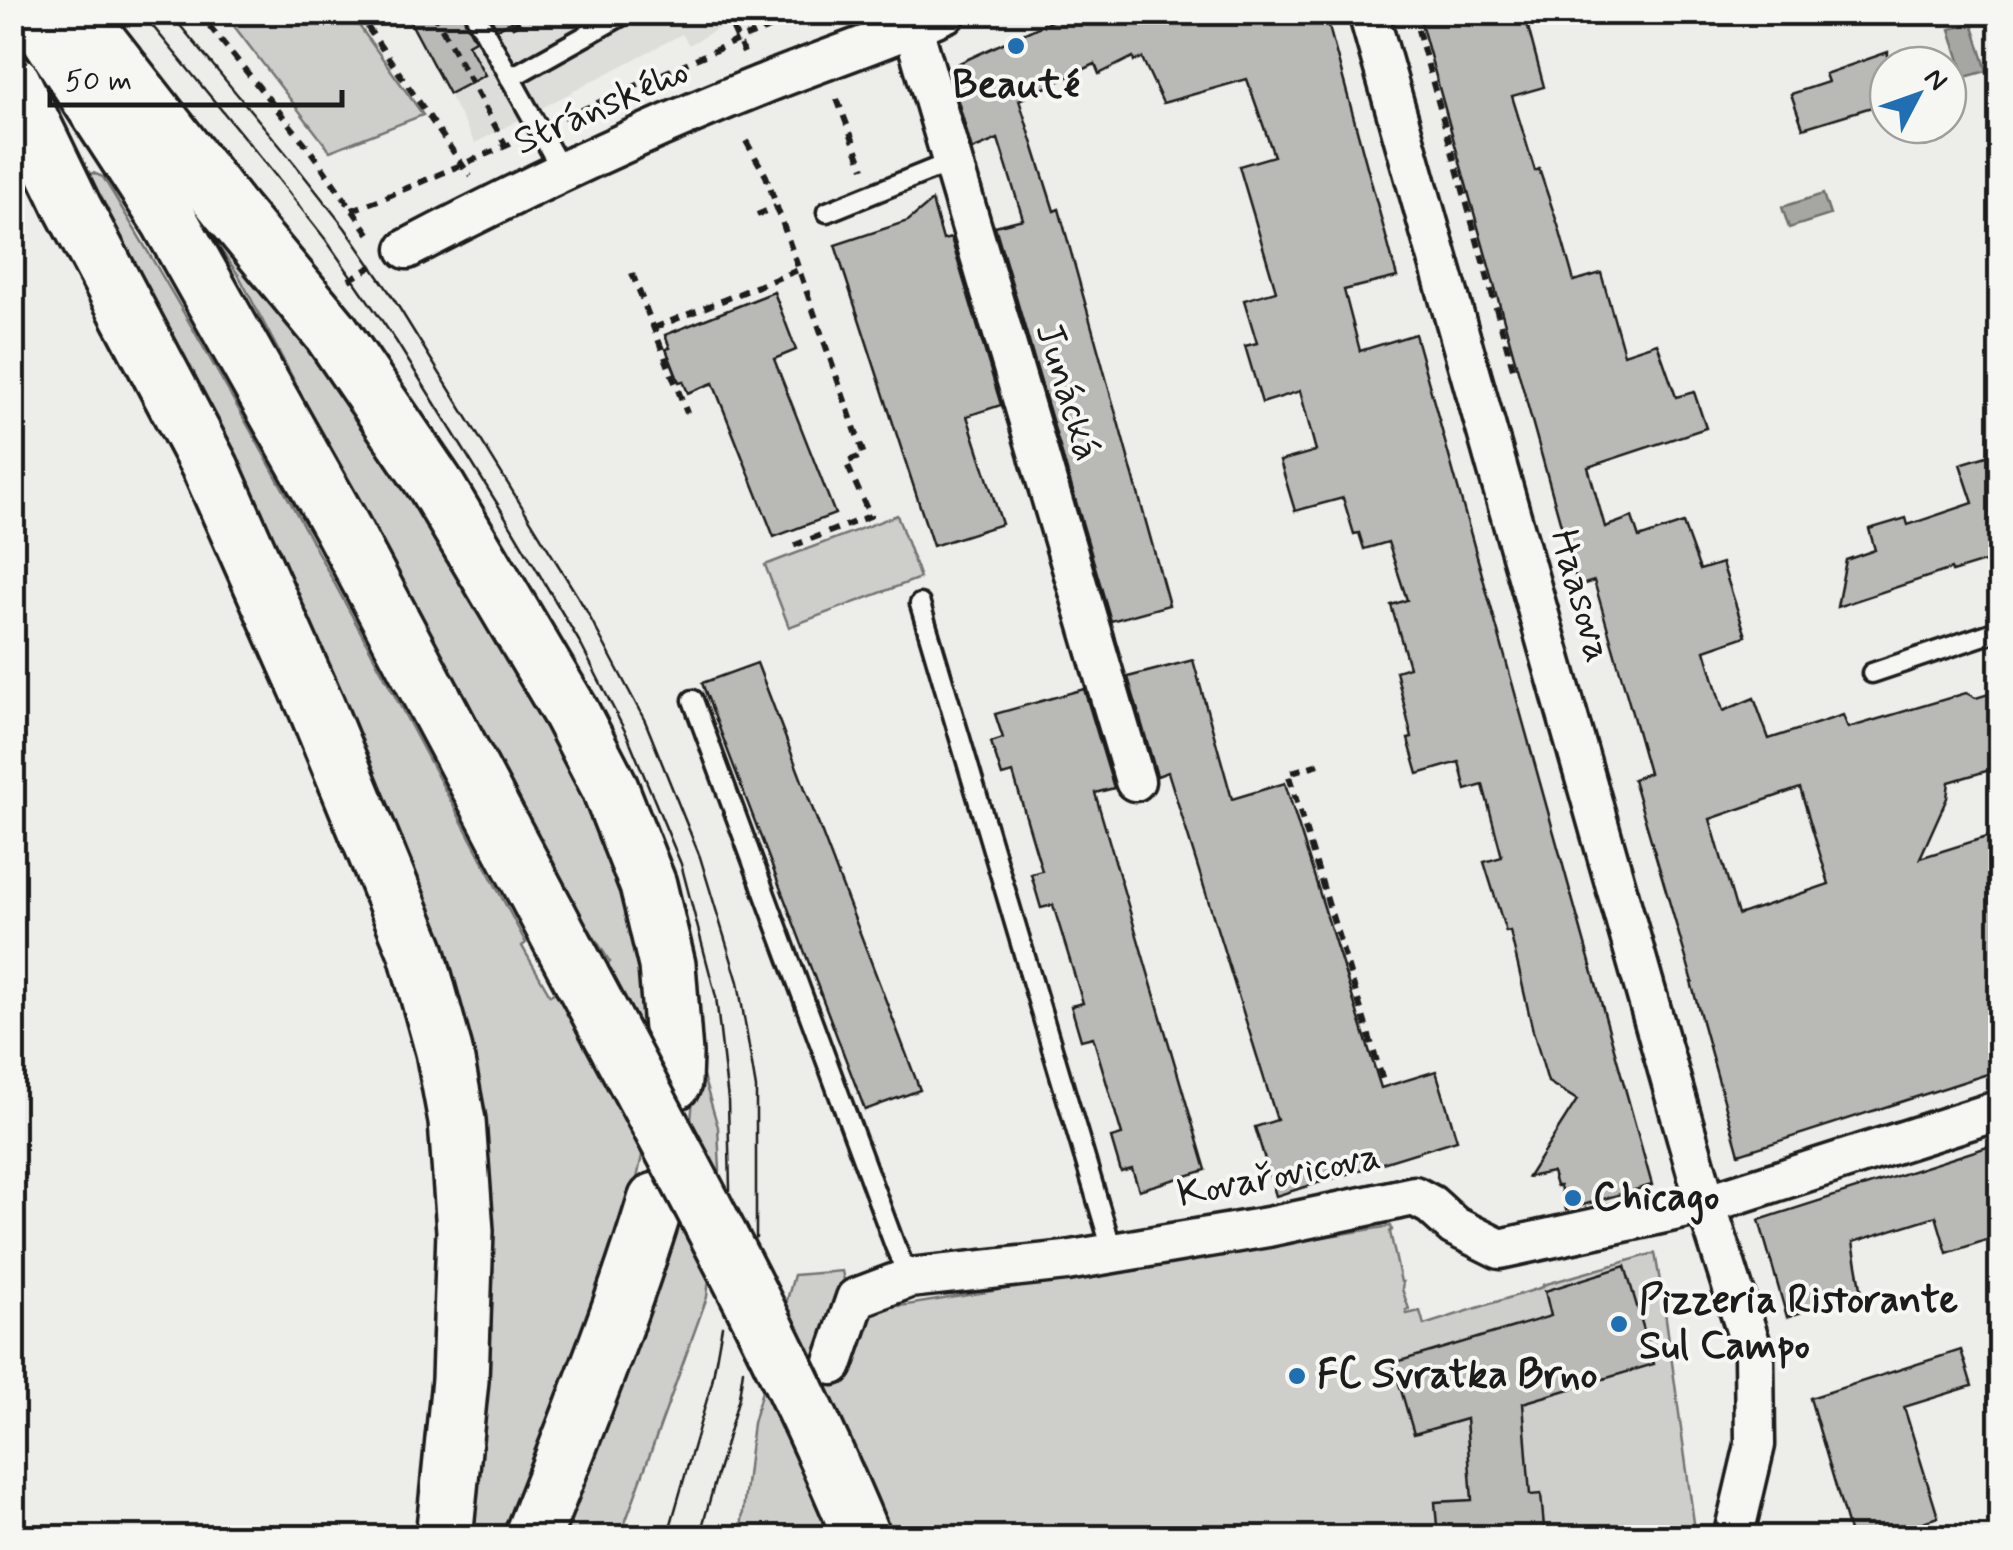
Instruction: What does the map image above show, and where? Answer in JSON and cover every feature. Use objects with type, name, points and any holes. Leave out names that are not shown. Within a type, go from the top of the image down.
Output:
[{"type":"highway","points":[[34,12],[169,220],[342,528],[759,1315],[828,1456],[862,1538]]},
{"type":"highway","points":[[75,12],[331,332],[435,484],[571,713],[609,786],[648,886],[667,965],[673,1082]]},
{"type":"highway","points":[[12,82],[73,208],[211,469],[316,706],[416,950],[454,1103],[466,1231],[460,1380],[444,1538]]},
{"type":"highway","points":[[532,1538],[614,1329],[656,1201]]},
{"type":"street","name":"Stránského","points":[[397,254],[562,171],[947,12]]},
{"type":"street","name":"Haasova","points":[[1368,12],[1706,1204],[1754,1355],[1755,1445],[1733,1538]]},
{"type":"street","name":"Junácká","points":[[912,28],[1135,782]]},
{"type":"street","name":"Kovařovicova","points":[[833,1364],[856,1298],[909,1278],[1066,1261],[1268,1227],[1414,1196],[1454,1226],[1500,1250],[1706,1204],[2000,1110]]},
{"type":"lane","points":[[510,78],[628,12]]},
{"type":"lane","points":[[476,16],[562,171]]},
{"type":"lane","points":[[827,212],[952,162]]},
{"type":"lane","points":[[920,604],[1113,1253]]},
{"type":"lane","points":[[1872,672],[2000,630]]},
{"type":"lane","points":[[694,700],[909,1278]]},
{"type":"path","points":[[198,12],[307,146],[352,210],[506,146],[738,40],[812,12]]},
{"type":"path","points":[[357,12],[490,206]]},
{"type":"path","points":[[433,12],[506,146]]},
{"type":"path","points":[[1413,12],[1516,380]]},
{"type":"path","points":[[837,100],[874,193]]},
{"type":"path","points":[[746,142],[766,176],[864,456],[846,462],[870,516],[790,547]]},
{"type":"path","points":[[757,214],[776,206]]},
{"type":"path","points":[[341,286],[397,254]]},
{"type":"path","points":[[654,328],[798,270]]},
{"type":"path","points":[[632,273],[687,413]]},
{"type":"path","points":[[1319,764],[1288,773],[1383,1081]]},
{"type":"shaded area","points":[[224,13],[350,13],[423,115],[330,151]]},
{"type":"shaded area","points":[[405,13],[745,13],[689,45],[682,34],[475,143]]},
{"type":"shaded area","points":[[1972,23],[1987,71],[1968,76],[1968,45],[1955,45],[1950,29]]},
{"type":"shaded area","points":[[93,173],[103,177],[268,461],[526,943],[522,946],[550,995],[610,962],[581,916],[577,918],[239,276],[213,239],[215,228],[345,392],[494,632],[590,804],[626,897],[646,982],[647,1133],[634,1192],[509,1537],[465,1537],[478,1115],[85,180]]},
{"type":"shaded area","points":[[1823,194],[1830,215],[1789,228],[1782,207]]},
{"type":"shaded area","points":[[897,515],[920,578],[789,627],[765,565]]},
{"type":"shaded area","points":[[692,1039],[718,1127],[720,1171],[707,1297],[620,1537],[553,1538],[690,1134]]},
{"type":"shaded area","name":"FC Svratka Brno","points":[[1391,1226],[1407,1314],[1420,1311],[1424,1325],[1655,1253],[1695,1530],[1692,1537],[740,1538],[753,1423],[794,1275],[842,1271],[849,1303],[879,1308]]},
{"type":"building","points":[[405,12],[464,12],[475,40],[468,44],[485,75],[449,94]]},
{"type":"building","points":[[488,12],[528,12],[497,29]]},
{"type":"building","points":[[1071,12],[1325,12],[1397,277],[1344,290],[1360,351],[1415,334],[1652,1185],[1566,1210],[1552,1172],[1528,1177],[1577,1100],[1548,1082],[1510,931],[1506,932],[1484,862],[1502,857],[1483,785],[1466,790],[1459,762],[1418,774],[1396,671],[1409,667],[1391,605],[1407,600],[1388,542],[1364,549],[1359,533],[1354,534],[1343,498],[1295,511],[1280,461],[1316,451],[1300,391],[1262,403],[1245,346],[1257,343],[1244,300],[1276,291],[1239,166],[1274,156],[1247,79],[1163,103],[1142,58],[1134,61],[1133,57],[1099,74],[1095,64],[1019,100],[1054,211],[1059,209],[1169,605],[1111,621],[995,226],[1023,219],[998,139],[972,150],[950,73],[957,64]]},
{"type":"building","points":[[1418,12],[1524,12],[1544,87],[1512,96],[1574,281],[1601,273],[1624,354],[1657,343],[1676,397],[1694,392],[1706,428],[1588,467],[1605,527],[1632,517],[1639,538],[1683,523],[1700,570],[1722,563],[1746,636],[1705,650],[1723,711],[1754,698],[1769,739],[1843,715],[1848,728],[1966,693],[1976,698],[1992,693],[2000,721],[2000,767],[1949,782],[1947,798],[1920,858],[1993,835],[2000,861],[2000,1070],[1739,1154],[1633,779],[1649,773],[1632,713],[1594,581],[1578,586]],"holes":[[[1800,788],[1829,884],[1738,915],[1710,819]]]},
{"type":"building","points":[[1868,59],[1868,108],[1803,128],[1791,94],[1828,82],[1825,74]]},
{"type":"building","points":[[932,201],[943,240],[951,238],[1001,405],[967,416],[1002,524],[933,546],[835,245],[908,221]]},
{"type":"building","points":[[774,292],[796,350],[774,359],[835,514],[774,537],[713,383],[688,393],[683,381],[679,382],[666,349],[670,348],[665,335]]},
{"type":"building","points":[[2000,452],[2000,569],[1994,570],[1991,560],[1952,572],[1951,569],[1837,607],[1846,560],[1875,550],[1869,529],[1906,518],[1908,525],[1973,503],[1960,464]]},
{"type":"building","points":[[1193,660],[1232,799],[1285,783],[1381,1088],[1436,1071],[1457,1140],[1276,1196],[1255,1127],[1277,1120],[1168,772],[1157,776],[1128,677]]},
{"type":"building","points":[[757,663],[920,1090],[865,1110],[702,683]]},
{"type":"building","points":[[1084,689],[1114,788],[1095,793],[1206,1170],[1139,1190],[1132,1169],[1121,1172],[1111,1138],[1122,1135],[1093,1037],[1081,1040],[1071,1006],[1083,1003],[1053,905],[1041,908],[1031,874],[1042,871],[1013,773],[1002,776],[991,742],[1003,738],[995,714]]},
{"type":"building","points":[[2000,1143],[2000,1199],[1989,1203],[1999,1236],[1947,1253],[1936,1216],[1853,1242],[1862,1293],[1787,1317],[1759,1220]]},
{"type":"building","points":[[1625,1266],[1654,1364],[1523,1403],[1530,1495],[1541,1494],[1545,1538],[1438,1538],[1435,1502],[1472,1500],[1466,1419],[1414,1434],[1393,1363],[1551,1316],[1545,1291]]},
{"type":"building","points":[[1961,1350],[1972,1386],[1904,1407],[1938,1517],[1876,1538],[1851,1538],[1810,1398]]},
{"type":"tram line","points":[[141,12],[326,240],[396,341],[579,641],[628,737],[681,864],[716,997],[728,1100],[730,1190]]},
{"type":"tram line","points":[[169,12],[294,163],[390,293],[586,610],[645,721],[700,857],[738,982],[756,1088],[756,1238]]},
{"type":"tram line","points":[[667,1538],[712,1382],[722,1326]]},
{"type":"tram line","points":[[699,1538],[743,1370]]},
{"type":"place","name":"Beauté","points":[[1016,46]]},
{"type":"place","name":"Chicago","points":[[1573,1198]]},
{"type":"place","name":"Pizzeria Ristorante Sul Campo","points":[[1619,1324]]},
{"type":"place","name":"FC Svratka Brno","points":[[1297,1376]]}]
